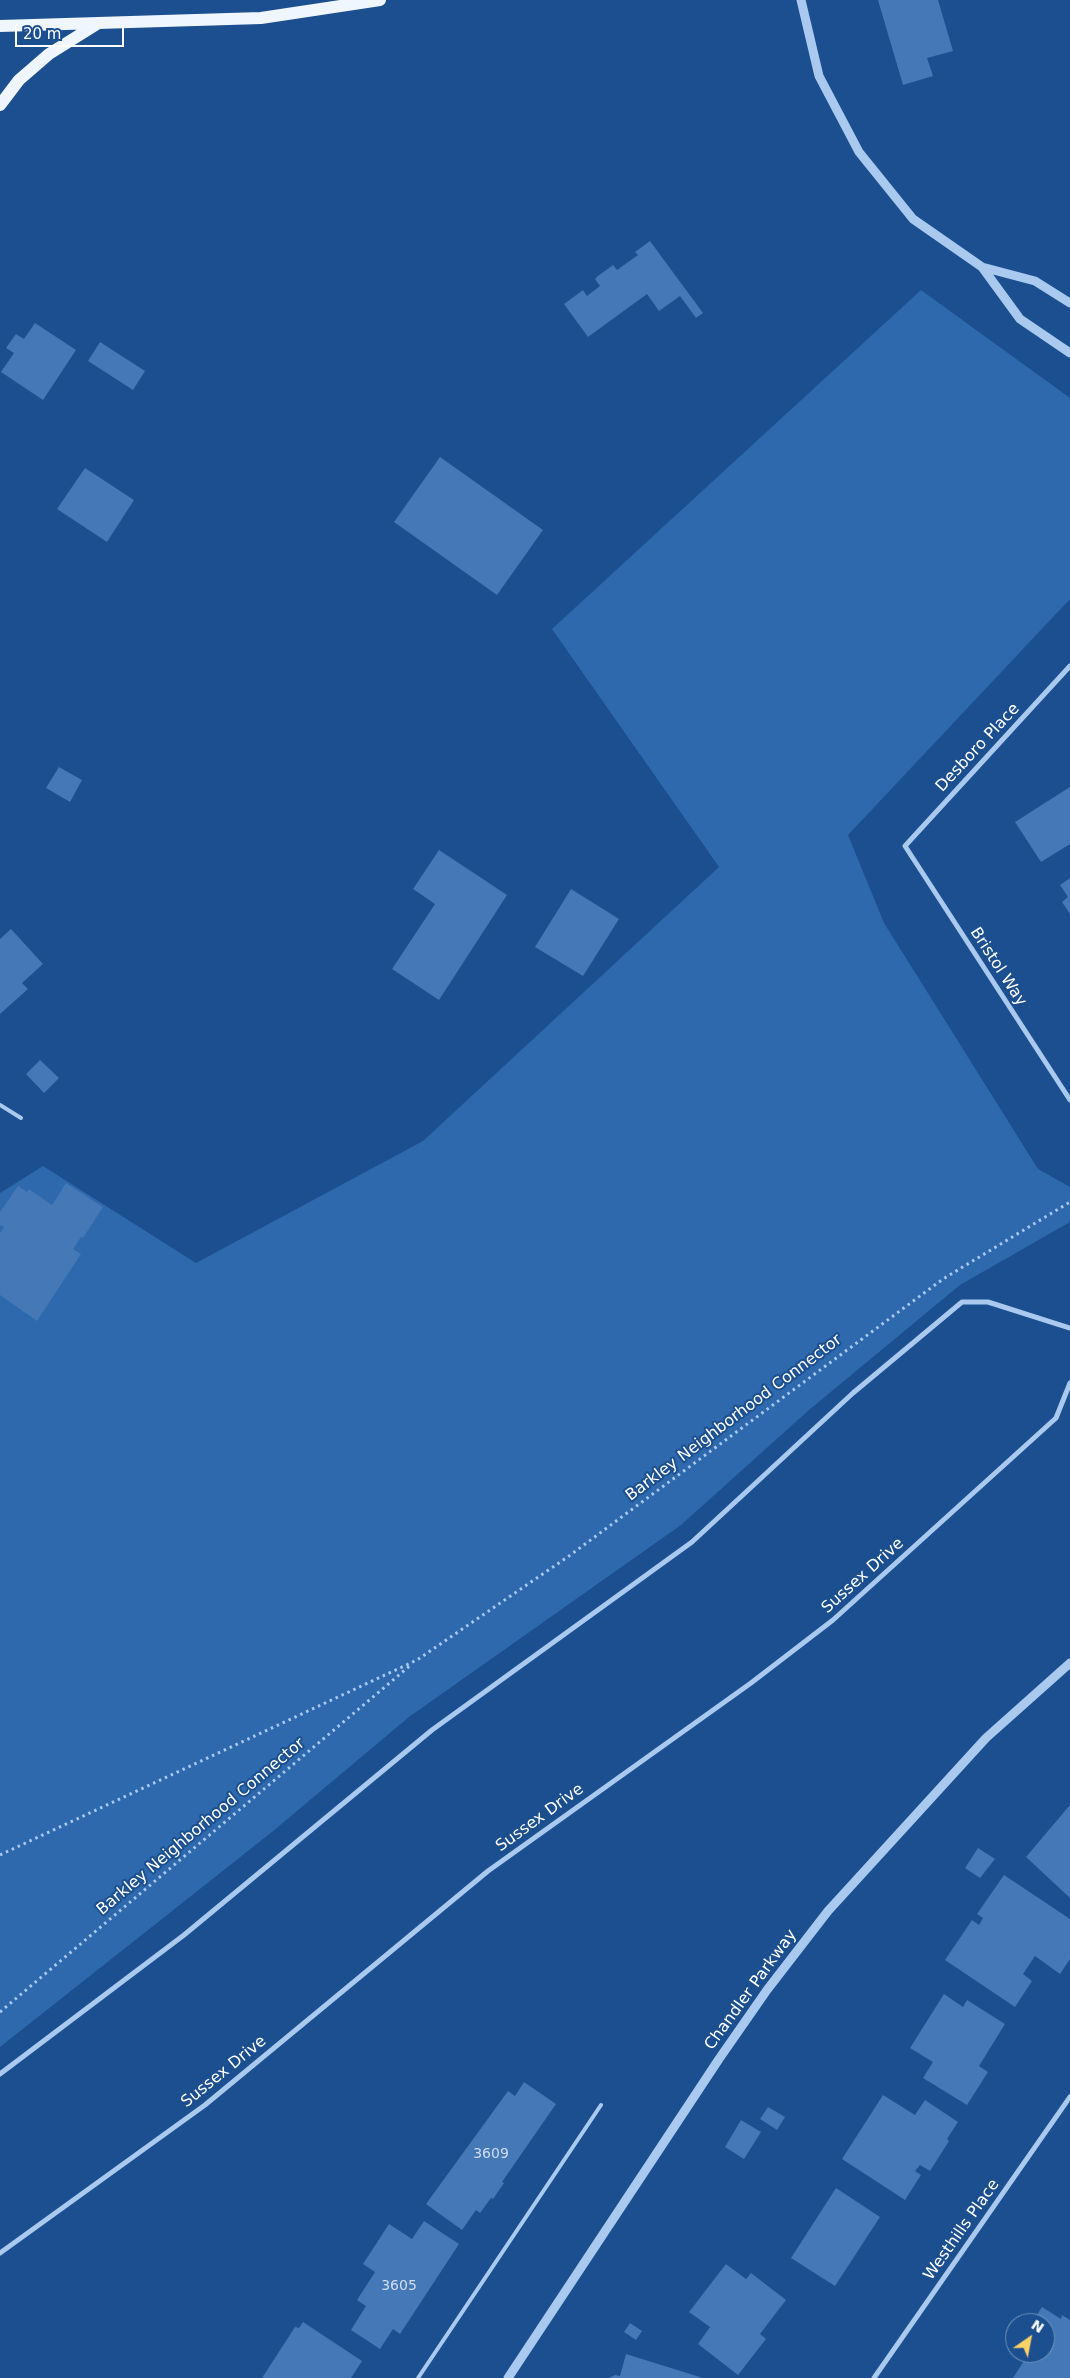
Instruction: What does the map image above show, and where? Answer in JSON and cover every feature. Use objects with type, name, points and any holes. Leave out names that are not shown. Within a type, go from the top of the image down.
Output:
[{"type":"main road","points":[[0,26],[261,18],[380,0]]},
{"type":"main road","points":[[0,105],[19,80],[49,54],[98,24]]},
{"type":"street","points":[[801,0],[819,76],[859,152],[913,219],[982,267],[1020,319],[1070,353]]},
{"type":"street","points":[[982,267],[1035,281],[1070,303]]},
{"type":"street","name":"Desboro Place","points":[[905,846],[1070,666]]},
{"type":"street","name":"Bristol Way","points":[[905,846],[1070,1100]]},
{"type":"street","points":[[0,2074],[184,1935],[432,1730],[692,1542],[853,1393],[962,1302],[988,1302],[1070,1328]]},
{"type":"street","name":"Sussex Drive","points":[[0,2252],[205,2105],[488,1871],[752,1682],[833,1620],[1056,1418],[1070,1383]]},
{"type":"street","name":"Chandler Parkway","points":[[508,2378],[719,2059],[767,1990],[828,1911],[986,1738],[1070,1664]]},
{"type":"street","name":"Westhills Place","points":[[874,2378],[1070,2097]]},
{"type":"lane","points":[[0,1105],[21,1118]]},
{"type":"lane","points":[[418,2378],[601,2105]]},
{"type":"path","name":"Barkley Neighborhood Connector","points":[[0,2012],[417,1660],[569,1556],[942,1279],[1070,1202]]},
{"type":"path","name":"Barkley Neighborhood Connector","points":[[0,1855],[417,1660]]},
{"type":"shaded area","points":[[921,290],[1070,398],[1070,599],[848,835],[884,923],[1038,1169],[1070,1187],[1070,1222],[960,1285],[809,1410],[681,1525],[409,1717],[272,1832],[0,2047],[0,1193],[43,1166],[196,1263],[423,1141],[719,867],[552,629]]},
{"type":"building","points":[[878,0],[938,0],[953,51],[927,58],[933,76],[903,85]]},
{"type":"building","points":[[650,241],[703,313],[696,318],[680,296],[659,311],[647,294],[588,337],[564,304],[583,290],[587,296],[600,286],[595,279],[598,276],[613,265],[617,270],[638,255],[635,252]]},
{"type":"building","points":[[35,323],[76,350],[43,400],[1,372],[14,353],[6,348],[16,334],[24,339]]},
{"type":"building","points":[[100,342],[145,371],[133,390],[88,361]]},
{"type":"building","points":[[440,457],[543,530],[497,595],[394,522]]},
{"type":"building","points":[[85,468],[134,500],[107,542],[57,509]]},
{"type":"building","points":[[59,767],[82,780],[70,802],[46,788]]},
{"type":"building","points":[[1070,787],[1070,844],[1041,862],[1015,822]]},
{"type":"building","points":[[439,850],[507,895],[439,1000],[392,969],[435,904],[413,889]]},
{"type":"building","points":[[1070,878],[1070,914],[1062,902],[1068,897],[1060,885]]},
{"type":"building","points":[[571,889],[619,919],[583,976],[535,947]]},
{"type":"building","points":[[11,929],[43,964],[22,983],[28,989],[0,1014],[0,939]]},
{"type":"building","points":[[40,1060],[59,1078],[44,1093],[26,1074]]},
{"type":"building","points":[[66,1183],[103,1207],[83,1238],[81,1237],[73,1249],[81,1254],[37,1321],[0,1295],[0,1233],[4,1227],[0,1225],[0,1212],[18,1186],[27,1192],[29,1189],[52,1205]]},
{"type":"building","points":[[1070,1805],[1070,1898],[1026,1857]]},
{"type":"building","points":[[978,1848],[995,1859],[980,1878],[965,1868]]},
{"type":"building","points":[[1004,1875],[1070,1919],[1070,1959],[1060,1974],[1035,1956],[1023,1974],[1032,1981],[1015,2007],[945,1960],[972,1920],[979,1925],[983,1918],[977,1914]]},
{"type":"building","points":[[944,1994],[963,2007],[967,2000],[1005,2024],[979,2066],[988,2072],[967,2105],[923,2078],[933,2062],[910,2048]]},
{"type":"building","points":[[524,2082],[556,2104],[502,2182],[504,2183],[493,2199],[491,2198],[480,2213],[476,2210],[462,2230],[426,2204],[508,2091],[515,2096]]},
{"type":"building","points":[[883,2095],[915,2115],[925,2100],[958,2122],[947,2139],[949,2141],[930,2171],[920,2165],[915,2171],[921,2175],[905,2200],[842,2159]]},
{"type":"building","points":[[768,2107],[785,2117],[777,2130],[760,2119]]},
{"type":"building","points":[[741,2120],[761,2132],[744,2159],[725,2147]]},
{"type":"building","points":[[836,2188],[880,2217],[835,2286],[791,2258]]},
{"type":"building","points":[[424,2221],[459,2244],[400,2334],[393,2329],[380,2349],[351,2330],[366,2306],[357,2300],[375,2272],[363,2264],[389,2224],[412,2239]]},
{"type":"building","points":[[726,2264],[746,2279],[751,2273],[786,2300],[760,2334],[766,2339],[738,2375],[698,2344],[710,2327],[689,2312]]},
{"type":"building","points":[[1042,2307],[1052,2313],[1038,2313]]},
{"type":"building","points":[[1055,2315],[1061,2319],[1062,2315],[1070,2320],[1070,2378],[1013,2378],[1023,2363],[1055,2363]]},
{"type":"building","points":[[303,2322],[362,2361],[351,2378],[262,2378],[295,2327],[299,2328]]},
{"type":"building","points":[[630,2323],[642,2331],[636,2340],[624,2332]]},
{"type":"building","points":[[626,2354],[703,2378],[609,2378],[615,2375],[620,2376]]}]
